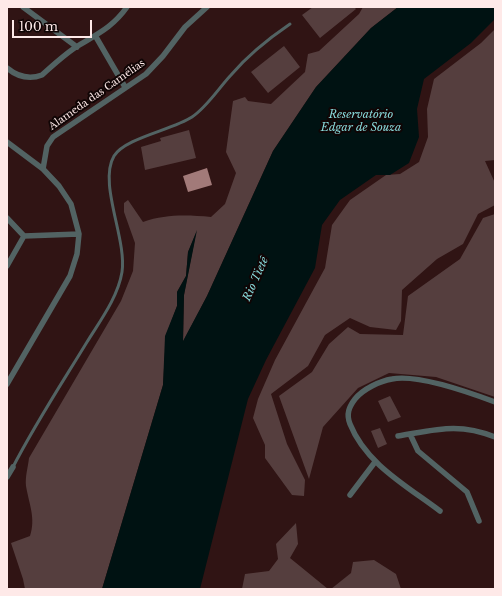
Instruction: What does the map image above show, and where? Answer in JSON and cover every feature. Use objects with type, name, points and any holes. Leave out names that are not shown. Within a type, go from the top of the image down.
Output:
[{"type":"street","points":[[22,7],[77,47]]},
{"type":"street","name":"Alameda das Camélias","points":[[43,170],[47,146],[53,137],[153,68],[185,27],[207,7]]},
{"type":"street","points":[[7,68],[24,77],[36,77],[42,75],[77,47],[96,37],[113,24],[124,8]]},
{"type":"street","points":[[96,37],[125,87]]},
{"type":"street","points":[[7,142],[43,170],[65,194],[75,214],[79,234],[77,254],[70,276],[7,384]]},
{"type":"street","points":[[7,218],[24,236],[79,234]]},
{"type":"street","points":[[7,266],[24,236]]},
{"type":"street","points":[[440,511],[375,462],[354,432],[348,417],[348,410],[356,398],[374,385],[392,379],[407,378],[462,391],[495,402]]},
{"type":"street","points":[[398,436],[456,427],[468,428],[495,437]]},
{"type":"street","points":[[410,434],[418,451],[467,492],[478,521]]},
{"type":"street","points":[[350,495],[375,462]]},
{"type":"street","points":[[7,477],[13,467]]},
{"type":"lane","points":[[13,467],[30,435],[95,329],[120,282],[122,255],[110,179],[110,166],[116,154],[127,144],[168,129],[194,116],[248,57],[290,24]]},
{"type":"shaded area","points":[[313,7],[354,7],[356,9],[320,38],[302,15]]},
{"type":"shaded area","points":[[363,7],[398,7],[371,28],[316,87],[273,151],[207,296],[183,342],[184,295],[196,233],[188,252],[186,276],[177,292],[177,306],[166,336],[163,385],[102,589],[25,589],[11,543],[30,536],[32,529],[32,517],[26,486],[29,458],[121,301],[133,271],[135,243],[124,212],[124,203],[128,200],[143,222],[152,219],[177,216],[211,217],[225,204],[236,173],[226,152],[233,101],[245,97],[248,101],[271,104],[305,72],[308,54],[319,51],[359,14]]},
{"type":"shaded area","points":[[495,29],[495,160],[485,161],[495,183],[495,205],[478,214],[463,244],[437,259],[402,290],[401,321],[396,330],[370,327],[350,318],[325,335],[308,366],[271,394],[287,444],[305,480],[304,496],[292,495],[265,458],[265,445],[253,418],[258,399],[275,360],[325,268],[332,225],[350,200],[386,175],[400,174],[419,162],[428,137],[427,109],[434,79],[481,43]]},
{"type":"shaded area","points":[[284,46],[300,67],[268,93],[251,72]]},
{"type":"shaded area","points":[[189,130],[196,158],[145,170],[141,147],[161,141],[160,138]]},
{"type":"shaded area","points":[[495,214],[495,397],[436,377],[389,373],[358,388],[323,427],[309,479],[279,396],[312,372],[329,344],[348,327],[360,334],[403,335],[408,296],[460,259],[483,218]]},
{"type":"shaded area","points":[[390,396],[401,417],[388,422],[378,401]]},
{"type":"shaded area","points":[[380,428],[387,444],[378,448],[371,431]]},
{"type":"shaded area","points":[[296,523],[298,544],[290,558],[328,589],[242,589],[245,574],[269,571],[278,559],[276,544]]},
{"type":"shaded area","points":[[374,560],[396,574],[401,589],[331,589],[351,573],[353,562]]},
{"type":"water","name":"Reservatório Edgar de Souza","points":[[398,7],[495,7],[495,19],[471,43],[424,79],[417,109],[419,137],[409,163],[390,175],[376,175],[340,200],[322,225],[315,268],[266,360],[248,399],[200,589],[102,589],[163,385],[165,336],[177,306],[177,292],[186,276],[188,252],[197,230],[184,295],[183,341],[207,296],[273,151],[316,87],[371,28]]},
{"type":"building","points":[[207,168],[212,185],[188,192],[183,176]]},
{"type":"water label","name":"Rio Tietê","points":[[256,279]]}]
